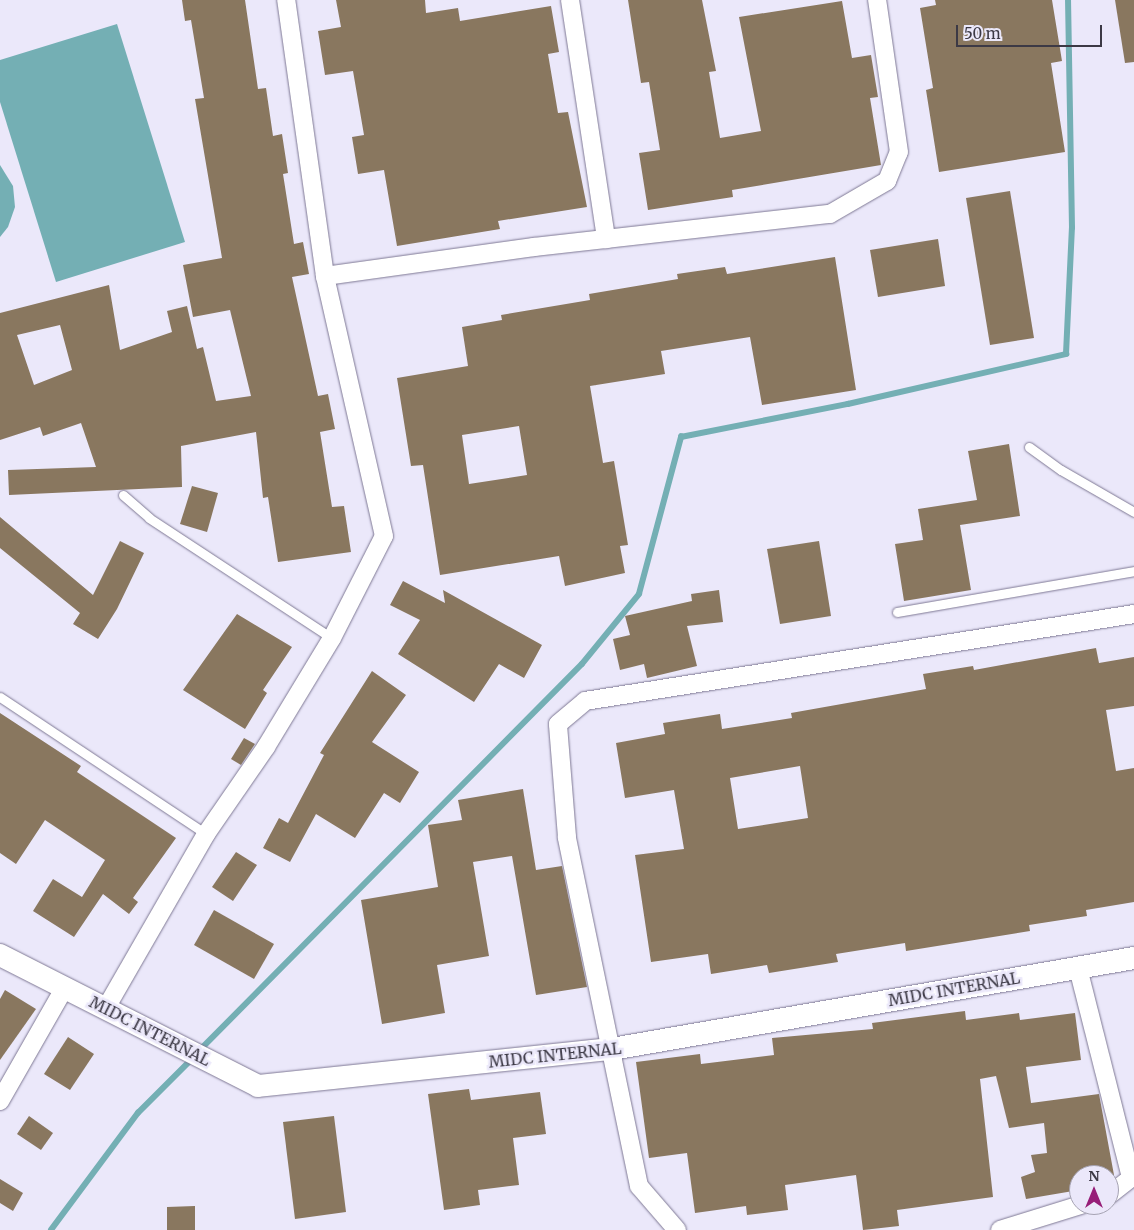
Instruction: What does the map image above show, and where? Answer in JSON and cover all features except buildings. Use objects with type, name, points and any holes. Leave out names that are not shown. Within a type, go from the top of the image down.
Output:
[{"type":"street","points":[[106,1008],[206,834],[266,747],[332,638],[384,536],[325,276],[286,0]]},
{"type":"street","points":[[570,0],[606,239]]},
{"type":"street","points":[[325,276],[606,239],[830,214],[887,181],[899,152],[877,0]]},
{"type":"street","points":[[677,1230],[640,1186],[567,837],[558,724],[585,701],[1134,614]]},
{"type":"street","name":"MIDC INTERNAL","points":[[0,956],[65,987],[258,1086],[612,1049],[1134,958]]},
{"type":"street","points":[[1078,968],[1131,1178],[1119,1187]]},
{"type":"street","points":[[0,1101],[65,987]]},
{"type":"street","points":[[1000,1230],[1069,1209]]},
{"type":"lane","points":[[1029,447],[1060,470],[1134,512]]},
{"type":"lane","points":[[123,495],[149,518],[332,638]]},
{"type":"lane","points":[[897,612],[1134,571]]},
{"type":"lane","points":[[0,697],[206,834]]},
{"type":"shaded area","points":[[117,24],[185,242],[56,282],[0,102],[0,60]]},
{"type":"shaded area","points":[[0,165],[13,186],[15,207],[8,227],[0,237]]},
{"type":"waterway","points":[[199,1051],[582,664],[639,594],[681,437],[848,404],[1066,354],[1072,228],[1068,0]]},
{"type":"waterway","points":[[51,1230],[138,1113],[193,1058]]}]
